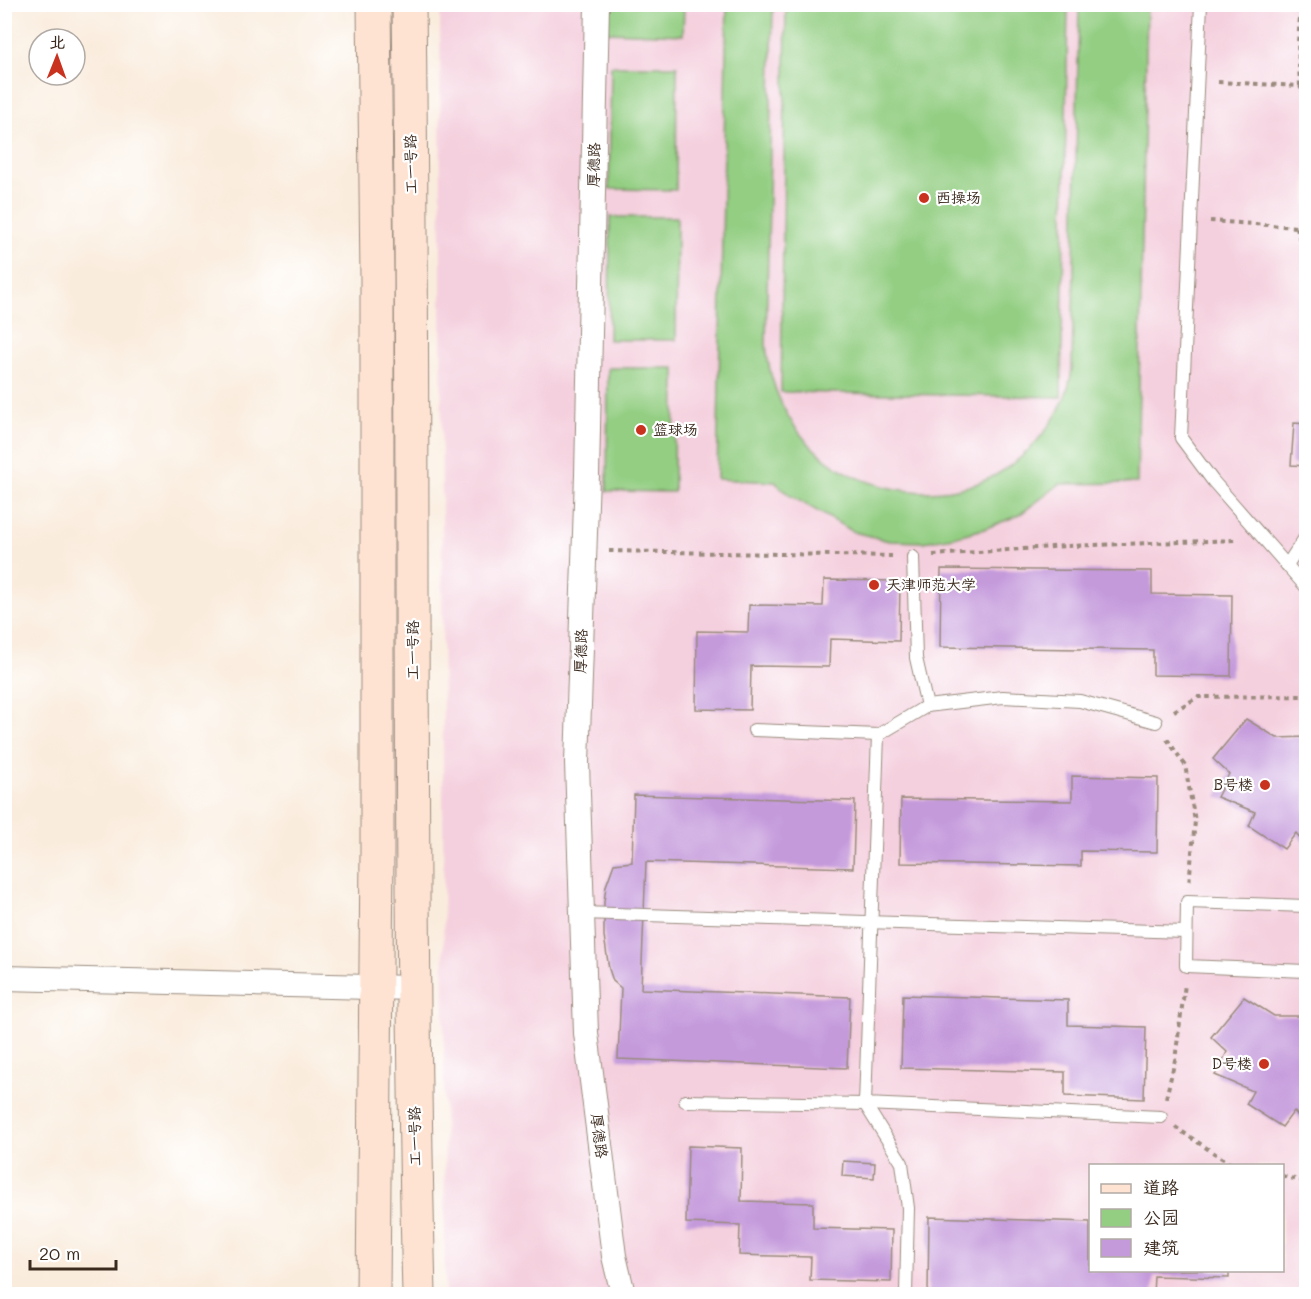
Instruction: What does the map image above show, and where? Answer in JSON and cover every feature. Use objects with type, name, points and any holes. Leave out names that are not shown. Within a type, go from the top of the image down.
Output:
[{"type":"main road","points":[[373,1294],[377,279],[374,4]]},
{"type":"main road","name":"工一号路","points":[[409,4],[412,231],[413,987],[419,1294]]},
{"type":"street","name":"厚德路","points":[[597,4],[593,241],[577,763],[586,1032],[614,1256],[623,1294]]},
{"type":"street","points":[[4,978],[413,987]]},
{"type":"lane","points":[[1201,4],[1181,438],[1213,481],[1306,587]]},
{"type":"lane","points":[[1287,565],[1306,536]]},
{"type":"lane","points":[[913,557],[916,658],[927,706]]},
{"type":"lane","points":[[754,730],[878,735],[927,706],[1003,697],[1080,701],[1156,722]]},
{"type":"lane","points":[[878,735],[865,1104],[902,1163],[908,1208],[906,1294]]},
{"type":"lane","points":[[1306,906],[1187,902],[1186,932],[1186,966],[1306,970]]},
{"type":"lane","points":[[582,913],[1186,932]]},
{"type":"lane","points":[[685,1101],[865,1104],[1161,1118]]},
{"type":"path","points":[[1301,4],[1298,42],[1300,86],[1306,98]]},
{"type":"path","points":[[1198,81],[1300,86]]},
{"type":"path","points":[[1306,210],[1297,227],[1306,270]]},
{"type":"path","points":[[1191,220],[1297,227]]},
{"type":"path","points":[[1187,902],[1195,821],[1185,765],[1156,722],[1198,697],[1306,696]]},
{"type":"path","points":[[1186,966],[1175,1060],[1161,1118],[1233,1164]]},
{"type":"path","points":[[1284,1176],[1306,1182]]},
{"type":"shaded area","name":"天津师范大学","points":[[440,5],[1306,5],[1306,1294],[445,1294]]},
{"type":"green space","points":[[608,5],[684,5],[683,35],[607,32]]},
{"type":"green space","points":[[727,5],[773,5],[766,346],[771,374],[780,401],[794,425],[812,447],[846,472],[886,487],[928,492],[979,483],[1006,468],[1037,441],[1050,425],[1064,399],[1072,369],[1079,5],[1147,5],[1137,483],[1060,484],[1019,515],[984,529],[924,542],[889,541],[854,532],[789,495],[775,482],[717,479]]},
{"type":"green space","name":"西操场","points":[[786,5],[1068,5],[1061,397],[781,392]]},
{"type":"green space","points":[[611,66],[677,66],[676,190],[609,189]]},
{"type":"green space","points":[[610,217],[677,217],[676,340],[609,340]]},
{"type":"green space","name":"篮球场","points":[[608,368],[675,368],[674,492],[607,491]]},
{"type":"building","points":[[1294,423],[1306,424],[1306,466],[1291,465]]},
{"type":"building","points":[[941,569],[1152,571],[1152,594],[1232,595],[1231,676],[1153,675],[1153,650],[940,647]]},
{"type":"building","points":[[824,580],[900,581],[899,641],[830,639],[829,667],[751,666],[750,710],[696,709],[697,631],[748,632],[749,605],[823,606]]},
{"type":"building","name":"B号楼","points":[[1246,719],[1277,738],[1306,737],[1306,845],[1296,833],[1284,849],[1249,826],[1255,812],[1217,797],[1229,774],[1213,759]]},
{"type":"building","points":[[1072,776],[1158,778],[1157,852],[1081,851],[1081,866],[900,863],[901,799],[1072,801]]},
{"type":"building","points":[[634,795],[855,801],[853,868],[646,862],[641,989],[850,997],[847,1068],[618,1059],[621,988],[613,981],[609,969],[604,936],[604,902],[606,886],[614,864],[632,862]]},
{"type":"building","points":[[903,995],[1068,1000],[1068,1025],[1146,1027],[1144,1099],[1065,1096],[1065,1072],[901,1068]]},
{"type":"building","name":"D号楼","points":[[1244,997],[1274,1016],[1306,1016],[1306,1126],[1294,1111],[1282,1127],[1246,1104],[1253,1091],[1215,1075],[1227,1052],[1211,1037]]},
{"type":"building","points":[[688,1146],[742,1148],[741,1201],[813,1203],[813,1228],[892,1230],[891,1282],[810,1280],[811,1257],[739,1255],[740,1225],[686,1223]]},
{"type":"building","points":[[843,1161],[875,1163],[874,1178],[842,1176]]},
{"type":"building","points":[[929,1217],[1089,1222],[1089,1272],[1229,1272],[1229,1278],[1154,1276],[1153,1294],[928,1293]]},
{"type":"place","name":"西操场","points":[[924,198]]},
{"type":"place","name":"篮球场","points":[[641,430]]},
{"type":"place","name":"天津师范大学","points":[[874,585]]},
{"type":"place","name":"B号楼","points":[[1265,785]]},
{"type":"place","name":"D号楼","points":[[1264,1064]]}]
